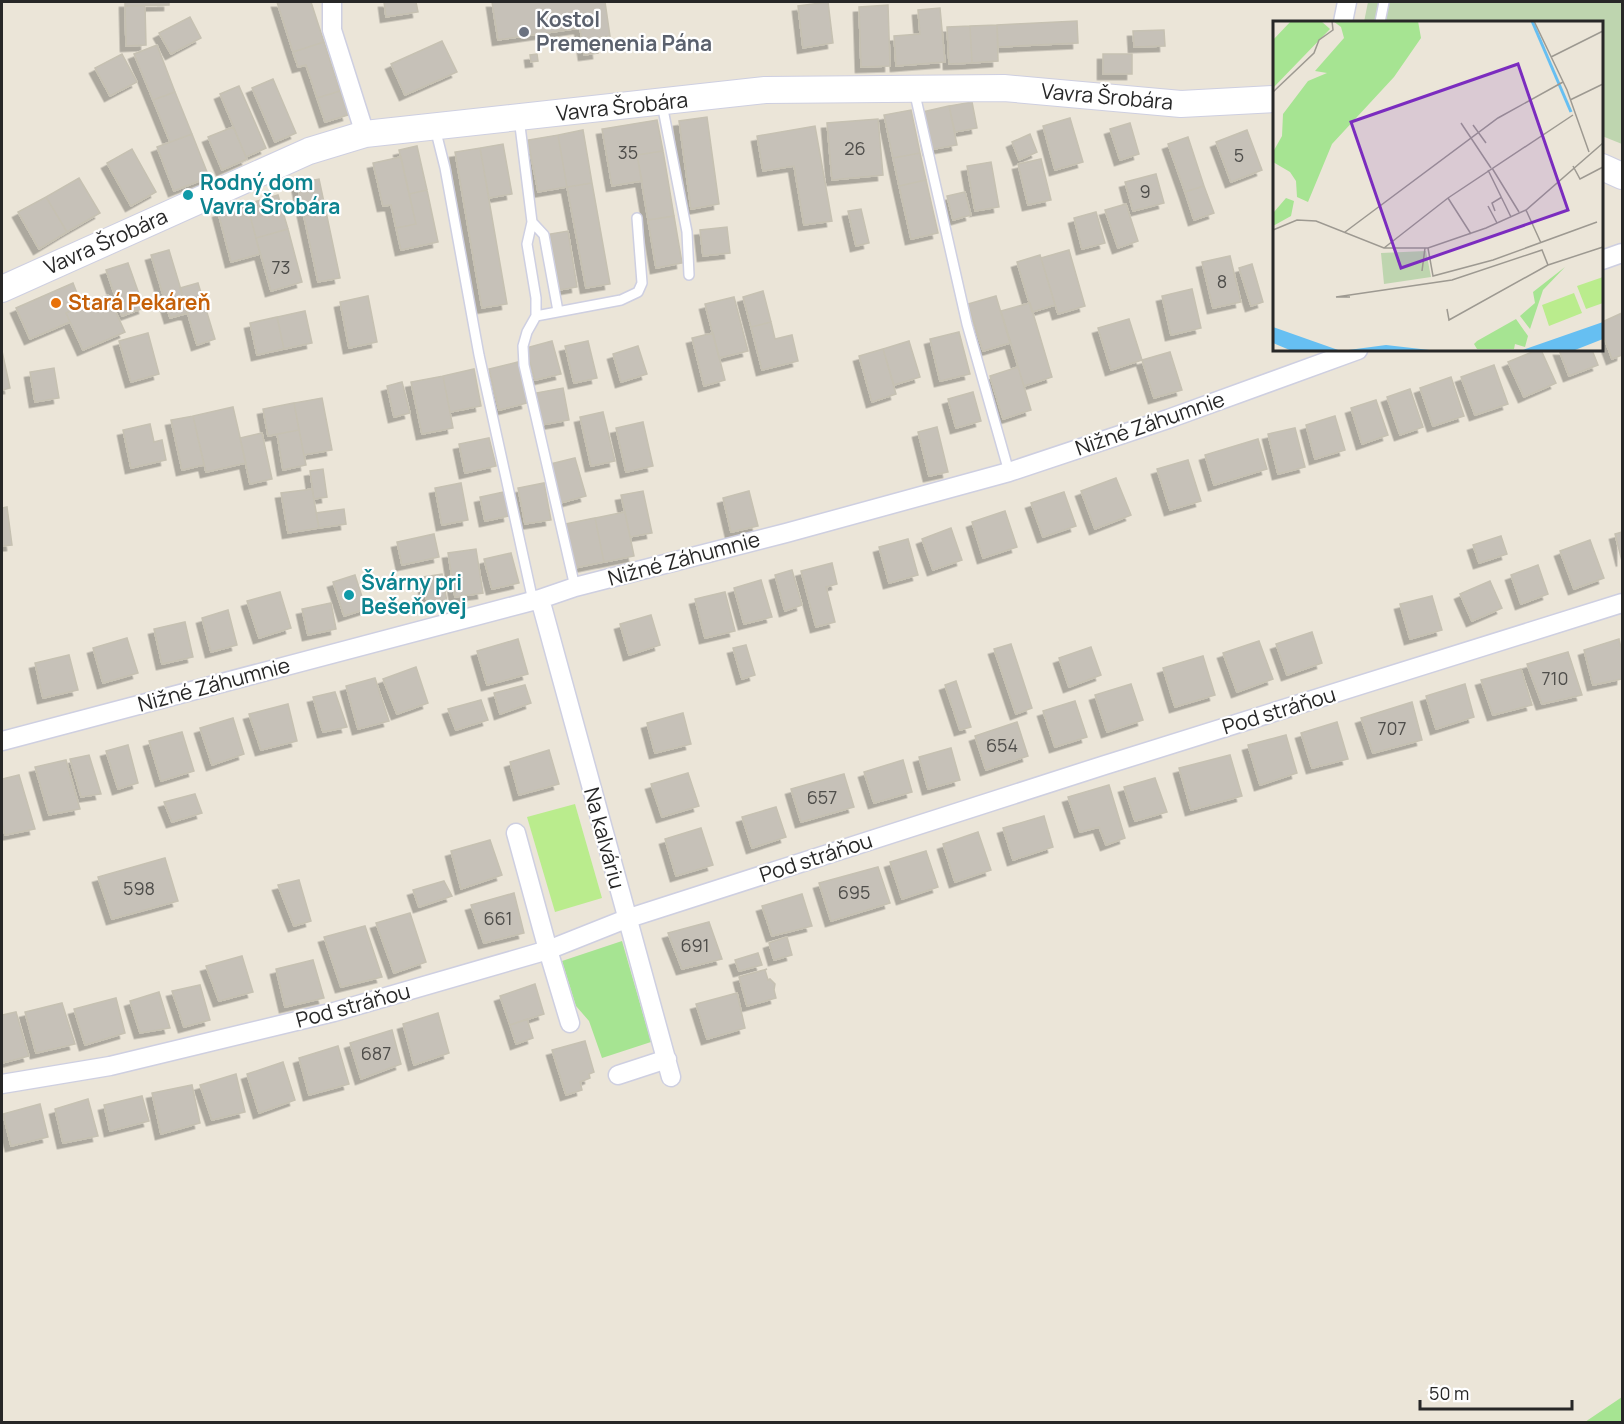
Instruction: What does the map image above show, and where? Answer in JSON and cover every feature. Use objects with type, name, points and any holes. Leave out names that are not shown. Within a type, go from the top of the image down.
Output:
[{"type":"street","points":[[332,2],[332,30],[365,134]]},
{"type":"street","points":[[1343,21],[1347,2]]},
{"type":"street","name":"Vavra Šrobára","points":[[2,290],[309,151],[365,134],[765,90],[1004,88],[1181,104],[1273,99]]},
{"type":"street","points":[[1603,167],[1623,176]]},
{"type":"street","points":[[1603,260],[1623,253]]},
{"type":"street","name":"Nižné Záhumnie","points":[[2,741],[537,600],[575,587],[775,536],[1009,472],[1168,419],[1355,351]]},
{"type":"street","name":"Na kalváriu","points":[[537,600],[669,1068],[618,1075]]},
{"type":"street","name":"Pod stráňou","points":[[2,1084],[110,1066],[334,1012],[548,950],[626,919],[1623,603]]},
{"type":"street","points":[[516,833],[570,1023]]},
{"type":"lane","points":[[1380,21],[1384,2]]},
{"type":"lane","points":[[914,89],[967,324],[1009,472]]},
{"type":"lane","points":[[662,102],[687,232],[689,275]]},
{"type":"lane","points":[[519,118],[532,222],[527,244],[536,298],[536,315],[523,346],[524,365],[575,587]]},
{"type":"lane","points":[[435,128],[445,168],[479,355],[537,600]]},
{"type":"lane","points":[[536,315],[621,300],[638,292],[642,283],[637,218]]},
{"type":"lane","points":[[532,222],[544,235],[558,311]]},
{"type":"green space","points":[[1368,2],[1622,2],[1622,144],[1603,136],[1603,21],[1364,21]]},
{"type":"green space","points":[[575,804],[602,898],[555,912],[527,817]]},
{"type":"green space","points":[[622,941],[651,1042],[602,1058],[589,1021],[576,1006],[562,961]]},
{"type":"green space","points":[[1622,1397],[1622,1422],[1585,1422]]},
{"type":"building","points":[[125,2],[169,2],[169,5],[125,6]]},
{"type":"building","points":[[277,2],[311,2],[324,42],[293,52]]},
{"type":"building","points":[[384,2],[416,2],[418,12],[386,17]]},
{"type":"building","name":"Kostol Premenenia Pána","points":[[492,2],[605,2],[610,36],[596,38],[598,53],[584,55],[580,28],[498,40]]},
{"type":"building","points":[[828,2],[833,43],[803,48],[798,6]]},
{"type":"building","points":[[888,5],[890,66],[861,67],[859,7]]},
{"type":"building","points":[[125,6],[145,6],[146,45],[126,46]]},
{"type":"building","points":[[940,8],[945,62],[896,66],[894,36],[920,34],[918,10]]},
{"type":"building","points":[[190,17],[201,38],[171,54],[159,33]]},
{"type":"building","points":[[1077,21],[1078,43],[998,47],[997,25]]},
{"type":"building","points":[[997,25],[998,61],[972,63],[970,26]]},
{"type":"building","points":[[970,26],[972,63],[949,64],[947,27]]},
{"type":"building","points":[[1164,30],[1165,46],[1134,47],[1133,31]]},
{"type":"building","points":[[442,41],[457,72],[405,95],[391,64]]},
{"type":"building","points":[[324,42],[340,91],[317,98],[306,65],[298,67],[293,52]]},
{"type":"building","points":[[157,45],[175,92],[153,100],[134,54]]},
{"type":"building","points":[[122,54],[137,82],[110,96],[95,68]]},
{"type":"building","points":[[537,54],[538,61],[531,62],[530,55]]},
{"type":"building","points":[[1103,54],[1132,54],[1132,74],[1103,74]]},
{"type":"building","points":[[273,79],[296,133],[275,142],[252,88]]},
{"type":"building","points":[[239,86],[266,148],[246,157],[220,94]]},
{"type":"building","points":[[340,91],[348,115],[325,122],[317,98]]},
{"type":"building","points":[[175,92],[192,134],[170,142],[153,100]]},
{"type":"building","points":[[972,102],[977,128],[955,132],[949,106]]},
{"type":"building","points":[[949,106],[957,145],[929,150],[922,112]]},
{"type":"building","points":[[911,110],[920,153],[893,158],[884,115]]},
{"type":"building","points":[[707,117],[719,204],[691,209],[679,121]]},
{"type":"building","points":[[1070,118],[1083,162],[1055,170],[1043,126]]},
{"type":"building","points":[[878,119],[883,175],[832,180],[827,123]]},
{"type":"building","points":[[657,120],[663,151],[637,155],[642,181],[612,186],[602,129]]},
{"type":"building","points":[[1130,123],[1139,154],[1120,160],[1110,129]]},
{"type":"building","points":[[815,126],[832,221],[804,225],[794,166],[763,171],[757,136]]},
{"type":"building","points":[[233,127],[247,159],[222,170],[208,137]]},
{"type":"building","points":[[583,130],[592,183],[567,187],[558,135]]},
{"type":"building","points":[[1247,130],[1262,170],[1231,182],[1216,142]]},
{"type":"building","points":[[192,134],[209,177],[174,191],[157,147]]},
{"type":"building","points":[[1030,134],[1037,152],[1019,160],[1012,142]]},
{"type":"building","points":[[558,135],[567,187],[538,192],[528,140]]},
{"type":"building","points":[[1188,137],[1204,186],[1185,192],[1168,144]]},
{"type":"building","points":[[503,144],[512,194],[489,198],[480,148]]},
{"type":"building","points":[[417,146],[427,190],[409,194],[399,150]]},
{"type":"building","points":[[480,148],[507,304],[482,308],[455,152]]},
{"type":"building","points":[[132,149],[156,192],[131,206],[107,163]]},
{"type":"building","points":[[663,151],[674,216],[648,220],[637,155]]},
{"type":"building","points":[[920,153],[926,180],[899,186],[893,158]]},
{"type":"building","points":[[401,157],[416,224],[396,228],[391,205],[383,206],[373,163]]},
{"type":"building","points":[[1041,159],[1051,200],[1028,205],[1018,164]]},
{"type":"building","points":[[991,162],[999,207],[975,211],[967,166]]},
{"type":"building","points":[[1156,174],[1164,203],[1133,211],[1125,182]]},
{"type":"building","points":[[79,178],[100,213],[67,232],[46,197]]},
{"type":"building","points":[[319,179],[325,207],[303,212],[297,183]]},
{"type":"building","points":[[926,180],[938,233],[911,239],[899,186]]},
{"type":"building","points":[[592,183],[610,284],[586,288],[567,187]]},
{"type":"building","points":[[1204,186],[1214,213],[1194,220],[1185,192]]},
{"type":"building","points":[[427,190],[438,242],[401,250],[396,228],[416,224],[409,194]]},
{"type":"building","points":[[965,192],[971,215],[953,220],[947,196]]},
{"type":"building","points":[[278,195],[288,229],[256,238],[247,204]]},
{"type":"building","points":[[46,197],[67,232],[39,249],[18,212]]},
{"type":"building","points":[[247,204],[260,254],[231,262],[218,212]]},
{"type":"building","points":[[1126,204],[1138,241],[1118,248],[1105,210]]},
{"type":"building","points":[[325,207],[340,278],[318,282],[303,212]]},
{"type":"building","points":[[861,209],[869,243],[856,246],[848,211]]},
{"type":"building","points":[[1096,212],[1105,243],[1082,249],[1074,218]]},
{"type":"building","points":[[674,216],[682,263],[656,268],[648,220]]},
{"type":"building","points":[[727,227],[730,253],[703,256],[700,230]]},
{"type":"building","points":[[288,229],[302,282],[271,291],[256,238]]},
{"type":"building","points":[[568,231],[577,287],[560,290],[550,234]]},
{"type":"building","points":[[169,250],[188,313],[170,318],[151,255]]},
{"type":"building","points":[[1069,250],[1085,306],[1058,314],[1041,258]]},
{"type":"building","points":[[1040,255],[1055,305],[1032,312],[1017,262]]},
{"type":"building","points":[[1230,256],[1241,302],[1213,308],[1202,262]]},
{"type":"building","points":[[128,263],[144,308],[122,316],[106,270]]},
{"type":"building","points":[[1252,264],[1263,302],[1251,306],[1239,268]]},
{"type":"building","points":[[73,283],[82,306],[66,313],[70,322],[30,339],[16,308]]},
{"type":"building","points":[[198,283],[215,339],[197,345],[180,288]]},
{"type":"building","points":[[1192,289],[1201,328],[1171,335],[1162,296]]},
{"type":"building","points":[[763,291],[771,322],[751,327],[743,297]]},
{"type":"building","points":[[108,295],[125,332],[83,350],[66,313]]},
{"type":"building","points":[[368,296],[377,342],[349,348],[340,302]]},
{"type":"building","points":[[996,296],[1010,343],[983,351],[968,304]]},
{"type":"building","points":[[734,297],[748,351],[719,358],[705,304]]},
{"type":"building","points":[[1030,303],[1052,377],[1024,386],[1001,311]]},
{"type":"building","points":[[305,311],[312,343],[284,349],[277,317]]},
{"type":"building","points":[[1622,313],[1622,355],[1612,359],[1603,335],[1603,322]]},
{"type":"building","points":[[277,317],[284,349],[257,355],[250,323]]},
{"type":"building","points":[[1129,319],[1142,360],[1111,370],[1098,328]]},
{"type":"building","points":[[771,322],[775,339],[792,335],[798,361],[762,370],[751,327]]},
{"type":"building","points":[[959,332],[970,374],[940,381],[930,339]]},
{"type":"building","points":[[148,333],[159,374],[131,382],[119,341]]},
{"type":"building","points":[[713,333],[725,380],[704,386],[692,338]]},
{"type":"building","points":[[552,341],[561,374],[535,380],[526,348]]},
{"type":"building","points":[[588,341],[597,378],[574,383],[565,346]]},
{"type":"building","points":[[909,341],[920,377],[894,385],[883,349]]},
{"type":"building","points":[[638,346],[647,374],[621,382],[613,354]]},
{"type":"building","points":[[883,349],[896,394],[872,402],[859,356]]},
{"type":"building","points":[[2,351],[10,388],[2,390]]},
{"type":"building","points":[[1535,351],[1541,351],[1556,383],[1524,397],[1508,362]]},
{"type":"building","points":[[1559,351],[1592,351],[1598,365],[1569,376]]},
{"type":"building","points":[[1170,352],[1182,390],[1154,398],[1142,360]]},
{"type":"building","points":[[518,362],[527,403],[499,410],[489,369]]},
{"type":"building","points":[[1494,365],[1508,404],[1475,415],[1461,377]]},
{"type":"building","points":[[1018,367],[1031,410],[1003,419],[990,376]]},
{"type":"building","points":[[54,368],[59,398],[35,402],[30,372]]},
{"type":"building","points":[[474,369],[481,406],[450,412],[443,376]]},
{"type":"building","points":[[443,376],[453,428],[422,434],[411,382]]},
{"type":"building","points":[[1451,377],[1464,416],[1433,426],[1420,388]]},
{"type":"building","points":[[402,382],[410,413],[394,417],[387,386]]},
{"type":"building","points":[[563,388],[569,420],[542,425],[536,393]]},
{"type":"building","points":[[1410,389],[1423,427],[1400,435],[1387,397]]},
{"type":"building","points":[[973,392],[981,421],[956,428],[948,399]]},
{"type":"building","points":[[322,398],[332,450],[304,455],[294,403]]},
{"type":"building","points":[[1376,400],[1388,435],[1362,444],[1351,408]]},
{"type":"building","points":[[294,403],[299,430],[268,436],[263,409]]},
{"type":"building","points":[[233,407],[246,463],[206,472],[193,416]]},
{"type":"building","points":[[603,412],[615,461],[591,466],[580,417]]},
{"type":"building","points":[[193,416],[204,465],[182,470],[171,420]]},
{"type":"building","points":[[1335,416],[1345,450],[1315,459],[1306,425]]},
{"type":"building","points":[[643,422],[653,466],[626,472],[616,428]]},
{"type":"building","points":[[150,424],[154,442],[162,440],[166,460],[131,468],[123,430]]},
{"type":"building","points":[[937,427],[948,472],[929,476],[918,432]]},
{"type":"building","points":[[1295,428],[1305,467],[1278,474],[1268,434]]},
{"type":"building","points":[[299,430],[306,465],[283,470],[277,434]]},
{"type":"building","points":[[262,433],[272,479],[250,484],[240,438]]},
{"type":"building","points":[[489,438],[496,466],[465,473],[459,444]]},
{"type":"building","points":[[1258,439],[1267,469],[1214,485],[1205,455]]},
{"type":"building","points":[[575,458],[586,496],[560,503],[550,464]]},
{"type":"building","points":[[1188,460],[1201,501],[1170,510],[1157,469]]},
{"type":"building","points":[[323,469],[327,497],[314,499],[310,471]]},
{"type":"building","points":[[1116,478],[1131,515],[1095,529],[1081,491]]},
{"type":"building","points":[[461,483],[468,520],[442,525],[435,488]]},
{"type":"building","points":[[544,483],[551,520],[525,524],[518,488]]},
{"type":"building","points":[[312,489],[319,528],[288,533],[281,493]]},
{"type":"building","points":[[643,491],[652,533],[630,537],[621,495]]},
{"type":"building","points":[[749,491],[758,526],[731,532],[723,498]]},
{"type":"building","points":[[504,492],[509,516],[485,521],[480,497]]},
{"type":"building","points":[[1064,492],[1076,526],[1043,537],[1031,503]]},
{"type":"building","points":[[7,507],[12,545],[2,546],[2,508]]},
{"type":"building","points":[[344,509],[346,524],[319,528],[316,513]]},
{"type":"building","points":[[1005,511],[1017,547],[983,558],[972,522]]},
{"type":"building","points":[[625,512],[634,556],[604,562],[595,518]]},
{"type":"building","points":[[595,518],[604,562],[574,568],[565,524]]},
{"type":"building","points":[[951,528],[962,560],[933,570],[922,539]]},
{"type":"building","points":[[1622,532],[1622,561],[1615,534]]},
{"type":"building","points":[[434,534],[439,557],[402,565],[397,542]]},
{"type":"building","points":[[1501,536],[1507,554],[1479,563],[1473,545]]},
{"type":"building","points":[[908,539],[918,575],[889,583],[879,547]]},
{"type":"building","points":[[1590,540],[1604,578],[1574,589],[1560,551]]},
{"type":"building","points":[[476,549],[483,593],[455,597],[448,553]]},
{"type":"building","points":[[511,553],[519,583],[492,589],[484,559]]},
{"type":"building","points":[[832,563],[837,584],[826,587],[835,622],[816,627],[801,571]]},
{"type":"building","points":[[1538,565],[1548,594],[1521,604],[1511,575]]},
{"type":"building","points":[[792,570],[802,605],[785,611],[775,575]]},
{"type":"building","points":[[442,574],[447,602],[428,606],[422,577]]},
{"type":"building","name":"Švárny pri Bešeňovej","points":[[355,575],[366,609],[344,616],[333,582]]},
{"type":"building","points":[[761,580],[772,617],[744,624],[734,588]]},
{"type":"building","points":[[1490,581],[1502,608],[1472,621],[1460,594]]},
{"type":"building","points":[[280,592],[291,628],[259,638],[247,601]]},
{"type":"building","points":[[725,592],[735,631],[705,638],[695,599]]},
{"type":"building","points":[[1432,596],[1442,630],[1410,639],[1400,604]]},
{"type":"building","points":[[331,603],[336,629],[308,635],[302,609]]},
{"type":"building","points":[[228,610],[237,645],[211,652],[202,618]]},
{"type":"building","points":[[651,615],[660,645],[629,655],[620,624]]},
{"type":"building","points":[[185,622],[193,657],[162,664],[154,629]]},
{"type":"building","points":[[1312,632],[1322,663],[1287,675],[1276,644]]},
{"type":"building","points":[[127,638],[138,673],[103,683],[93,648]]},
{"type":"building","points":[[518,639],[528,674],[487,685],[477,651]]},
{"type":"building","points":[[1619,639],[1622,652],[1622,679],[1593,685],[1584,650]]},
{"type":"building","points":[[1259,641],[1273,679],[1237,692],[1223,653]]},
{"type":"building","points":[[1011,644],[1032,708],[1016,714],[994,649]]},
{"type":"building","points":[[746,645],[755,675],[742,679],[733,648]]},
{"type":"building","points":[[1091,647],[1101,675],[1069,687],[1059,658]]},
{"type":"building","points":[[1568,652],[1582,695],[1542,704],[1527,664]]},
{"type":"building","points":[[69,655],[78,690],[43,698],[35,663]]},
{"type":"building","points":[[1203,656],[1215,695],[1175,707],[1163,668]]},
{"type":"building","points":[[416,667],[428,703],[397,714],[383,679]]},
{"type":"building","points":[[1521,669],[1532,705],[1493,715],[1481,680]]},
{"type":"building","points":[[375,678],[389,721],[358,729],[346,686]]},
{"type":"building","points":[[956,681],[971,727],[960,730],[945,685]]},
{"type":"building","points":[[1131,684],[1143,720],[1107,732],[1095,695]]},
{"type":"building","points":[[1465,684],[1474,717],[1436,729],[1426,696]]},
{"type":"building","points":[[525,685],[531,703],[500,714],[494,693]]},
{"type":"building","points":[[335,692],[347,727],[323,732],[313,697]]},
{"type":"building","points":[[481,700],[488,720],[456,730],[448,709]]},
{"type":"building","points":[[1075,701],[1087,737],[1055,747],[1043,711]]},
{"type":"building","points":[[1412,702],[1422,740],[1373,753],[1361,718]]},
{"type":"building","points":[[288,704],[297,741],[261,750],[249,714]]},
{"type":"building","points":[[683,713],[691,744],[655,753],[647,723]]},
{"type":"building","points":[[233,718],[244,754],[212,765],[200,728]]},
{"type":"building","points":[[1017,722],[1028,756],[986,770],[975,736]]},
{"type":"building","points":[[1337,722],[1348,759],[1312,768],[1301,733]]},
{"type":"building","points":[[182,732],[194,771],[161,781],[149,741]]},
{"type":"building","points":[[1286,735],[1297,773],[1260,785],[1248,745]]},
{"type":"building","points":[[128,745],[138,783],[118,789],[106,751]]},
{"type":"building","points":[[951,748],[960,780],[928,789],[919,757]]},
{"type":"building","points":[[549,750],[559,784],[519,795],[510,762]]},
{"type":"building","points":[[89,755],[101,794],[81,797],[70,759]]},
{"type":"building","points":[[1230,755],[1242,796],[1191,810],[1179,768]]},
{"type":"building","points":[[66,760],[80,809],[49,815],[35,767]]},
{"type":"building","points":[[903,760],[912,792],[874,803],[864,772]]},
{"type":"building","points":[[688,773],[699,806],[662,817],[651,784]]},
{"type":"building","points":[[844,774],[854,807],[801,822],[791,789]]},
{"type":"building","points":[[19,775],[35,829],[5,835],[2,822],[2,779]]},
{"type":"building","points":[[1155,778],[1167,812],[1135,821],[1124,787]]},
{"type":"building","points":[[1109,785],[1125,838],[1106,845],[1099,827],[1080,832],[1068,797]]},
{"type":"building","points":[[195,794],[202,813],[172,822],[164,802]]},
{"type":"building","points":[[776,807],[786,837],[752,848],[742,817]]},
{"type":"building","points":[[1044,816],[1053,847],[1013,860],[1003,828]]},
{"type":"building","points":[[701,828],[713,865],[676,876],[665,839]]},
{"type":"building","points":[[978,832],[991,870],[955,882],[943,844]]},
{"type":"building","points":[[490,840],[502,875],[461,889],[451,851]]},
{"type":"building","points":[[926,851],[938,887],[902,899],[890,862]]},
{"type":"building","points":[[165,858],[178,901],[112,919],[98,877]]},
{"type":"building","points":[[878,867],[890,903],[831,921],[819,883]]},
{"type":"building","points":[[299,880],[311,921],[294,926],[278,885]]},
{"type":"building","points":[[444,881],[452,896],[419,907],[413,890]]},
{"type":"building","points":[[514,893],[524,933],[484,943],[471,905]]},
{"type":"building","points":[[802,894],[812,926],[772,936],[762,906]]},
{"type":"building","points":[[410,913],[426,962],[394,973],[376,923]]},
{"type":"building","points":[[709,922],[722,959],[682,969],[668,933]]},
{"type":"building","points":[[365,926],[382,977],[341,987],[324,937]]},
{"type":"building","points":[[787,937],[792,955],[774,960],[769,943]]},
{"type":"building","points":[[758,953],[762,965],[739,971],[735,960]]},
{"type":"building","points":[[242,956],[253,992],[219,1001],[206,966]]},
{"type":"building","points":[[313,960],[324,998],[285,1007],[276,969]]},
{"type":"building","points":[[767,969],[765,970],[768,980],[770,979],[775,984],[776,998],[747,1006],[739,977]]},
{"type":"building","points":[[535,984],[544,1014],[510,1025],[500,996]]},
{"type":"building","points":[[200,985],[210,1020],[184,1027],[172,991]]},
{"type":"building","points":[[159,992],[170,1028],[140,1033],[130,1001]]},
{"type":"building","points":[[737,993],[745,1028],[707,1039],[696,1004]]},
{"type":"building","points":[[116,998],[125,1033],[85,1045],[74,1009]]},
{"type":"building","points":[[62,1003],[75,1044],[36,1053],[25,1012]]},
{"type":"building","points":[[16,1012],[29,1056],[2,1063],[2,1015]]},
{"type":"building","points":[[438,1013],[449,1053],[414,1065],[403,1024]]},
{"type":"building","points":[[527,1019],[533,1038],[516,1044],[510,1025]]},
{"type":"building","points":[[392,1030],[401,1064],[361,1079],[350,1043]]},
{"type":"building","points":[[585,1041],[594,1072],[589,1074],[590,1078],[580,1082],[582,1090],[566,1095],[552,1050]]},
{"type":"building","points":[[338,1046],[349,1084],[309,1095],[299,1058]]},
{"type":"building","points":[[283,1062],[295,1100],[259,1113],[247,1074]]},
{"type":"building","points":[[236,1074],[245,1112],[212,1120],[200,1085]]},
{"type":"building","points":[[192,1085],[200,1123],[161,1134],[152,1093]]},
{"type":"building","points":[[142,1096],[149,1121],[110,1131],[104,1105]]},
{"type":"building","points":[[88,1099],[98,1136],[63,1143],[55,1109]]},
{"type":"building","points":[[40,1104],[48,1137],[11,1146],[3,1114]]},
{"type":"place","name":"Kostol Premenenia Pána","points":[[524,32]]},
{"type":"place","name":"Rodný dom Vavra Šrobára","points":[[188,195]]},
{"type":"place","name":"Stará Pekáreň","points":[[56,303]]},
{"type":"place","name":"Švárny pri Bešeňovej","points":[[349,595]]}]
